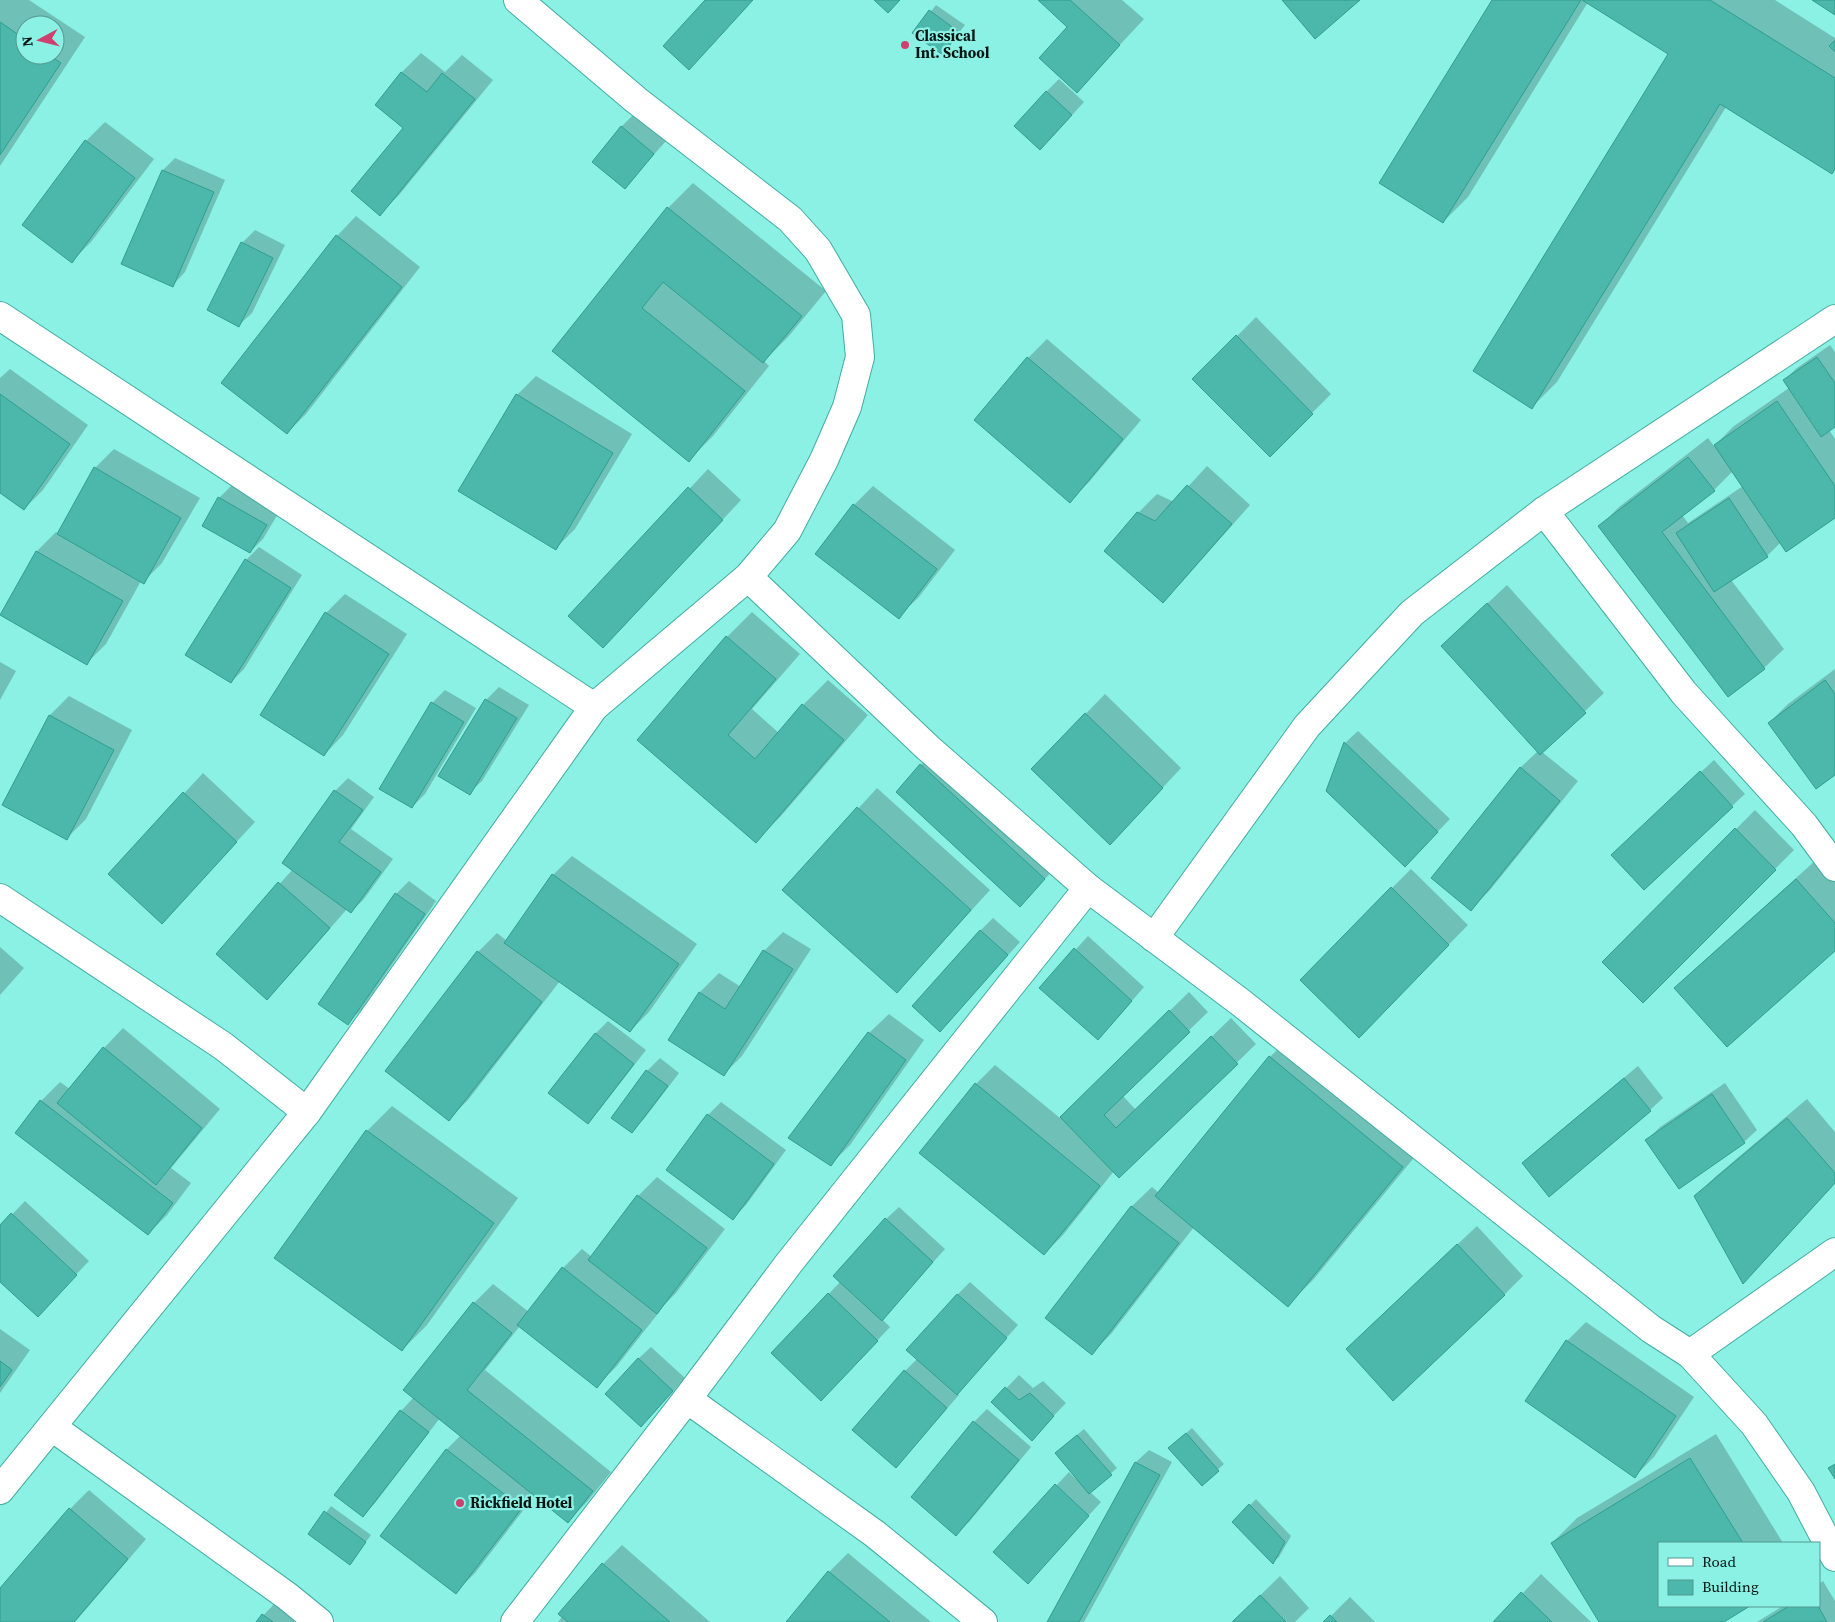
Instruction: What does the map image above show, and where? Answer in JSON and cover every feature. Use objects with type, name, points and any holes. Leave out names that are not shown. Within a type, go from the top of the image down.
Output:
[{"type":"street","points":[[0,1490],[307,1112],[594,707],[748,577],[787,531],[824,460],[847,407],[860,357],[856,315],[818,250],[790,219],[636,100],[518,0]]},
{"type":"street","points":[[0,316],[594,707]]},
{"type":"street","points":[[1154,938],[1314,719],[1412,613],[1544,511],[1835,319]]},
{"type":"street","points":[[1544,511],[1684,693],[1804,825],[1835,867]]},
{"type":"street","points":[[748,577],[927,747],[1088,888],[1333,1076],[1651,1329],[1690,1354],[1754,1424],[1801,1492],[1835,1558]]},
{"type":"street","points":[[515,1622],[789,1263],[1088,888]]},
{"type":"street","points":[[0,898],[223,1046],[307,1112]]},
{"type":"street","points":[[1690,1354],[1835,1252]]},
{"type":"street","points":[[687,1399],[875,1534],[983,1622]]},
{"type":"street","points":[[52,1426],[287,1596],[320,1622]]},
{"type":"building","points":[[705,0],[753,0],[689,70],[663,46]]},
{"type":"building","points":[[874,0],[900,0],[888,13]]},
{"type":"building","points":[[1038,0],[1070,0],[1120,45],[1077,93],[1039,58],[1067,27]]},
{"type":"building","points":[[1282,0],[1360,0],[1315,39]]},
{"type":"building","points":[[1492,0],[1581,0],[1443,223],[1379,183]]},
{"type":"building","points":[[1582,0],[1710,0],[1835,78],[1835,169],[1832,174],[1720,104],[1532,409],[1473,371],[1668,54]]},
{"type":"building","points":[[1812,0],[1835,0],[1835,15]]},
{"type":"building","points":[[929,10],[959,32],[943,55],[912,33]]},
{"type":"building","points":[[0,22],[15,32],[15,65],[60,65],[0,155]]},
{"type":"building","points":[[1835,40],[1835,52],[1829,46]]},
{"type":"building","points":[[401,72],[427,92],[442,73],[475,99],[380,216],[351,191],[403,128],[375,105]]},
{"type":"building","points":[[1046,91],[1072,115],[1040,150],[1014,126]]},
{"type":"building","points":[[621,126],[654,154],[625,189],[592,162]]},
{"type":"building","points":[[85,140],[135,178],[72,263],[22,225]]},
{"type":"building","points":[[162,170],[214,192],[173,287],[121,264]]},
{"type":"building","points":[[667,207],[802,316],[763,363],[663,282],[642,308],[745,391],[689,462],[552,351]]},
{"type":"building","points":[[336,235],[402,287],[287,434],[221,383]]},
{"type":"building","points":[[241,242],[273,258],[239,327],[207,310]]},
{"type":"building","points":[[1236,335],[1313,414],[1270,457],[1192,379]]},
{"type":"building","points":[[1027,357],[1123,439],[1070,503],[974,420]]},
{"type":"building","points":[[1817,357],[1835,383],[1835,427],[1821,437],[1783,380]]},
{"type":"building","points":[[0,394],[70,444],[24,510],[0,493]]},
{"type":"building","points":[[516,394],[613,453],[556,550],[458,491]]},
{"type":"building","points":[[1777,401],[1835,486],[1835,518],[1786,552],[1714,445]]},
{"type":"building","points":[[1688,457],[1715,491],[1662,532],[1765,669],[1728,697],[1598,526]]},
{"type":"building","points":[[94,467],[181,518],[144,584],[57,534]]},
{"type":"building","points":[[1187,485],[1232,524],[1163,603],[1104,551],[1137,512],[1155,521]]},
{"type":"building","points":[[688,487],[723,520],[603,648],[568,616]]},
{"type":"building","points":[[218,497],[267,525],[250,553],[202,526]]},
{"type":"building","points":[[1729,498],[1768,557],[1714,592],[1676,533]]},
{"type":"building","points":[[853,504],[937,569],[899,619],[815,554]]},
{"type":"building","points":[[36,551],[123,601],[87,665],[0,615]]},
{"type":"building","points":[[245,559],[291,588],[231,683],[185,655]]},
{"type":"building","points":[[1487,603],[1586,713],[1540,755],[1441,646]]},
{"type":"building","points":[[325,612],[389,654],[324,756],[260,715]]},
{"type":"building","points":[[726,636],[776,679],[728,735],[755,759],[802,704],[844,740],[756,843],[637,740]]},
{"type":"building","points":[[1825,680],[1835,694],[1835,775],[1816,789],[1768,723]]},
{"type":"building","points":[[485,699],[517,718],[470,795],[438,776]]},
{"type":"building","points":[[431,702],[464,722],[412,808],[379,789]]},
{"type":"building","points":[[1085,713],[1163,788],[1110,845],[1031,769]]},
{"type":"building","points":[[49,715],[114,750],[67,840],[2,805]]},
{"type":"building","points":[[1344,742],[1438,832],[1405,867],[1326,791]]},
{"type":"building","points":[[920,764],[1045,879],[1020,907],[896,792]]},
{"type":"building","points":[[1520,767],[1560,801],[1471,911],[1431,878]]},
{"type":"building","points":[[1700,771],[1733,807],[1644,890],[1611,855]]},
{"type":"building","points":[[334,790],[363,810],[339,842],[381,872],[351,913],[282,863]]},
{"type":"building","points":[[183,792],[237,842],[162,924],[108,874]]},
{"type":"building","points":[[857,807],[971,910],[897,993],[782,890]]},
{"type":"building","points":[[1735,828],[1776,870],[1643,1003],[1602,962]]},
{"type":"building","points":[[552,874],[679,964],[630,1032],[504,943]]},
{"type":"building","points":[[1796,879],[1835,923],[1835,951],[1727,1047],[1674,988]]},
{"type":"building","points":[[278,882],[330,928],[267,1000],[216,954]]},
{"type":"building","points":[[1391,887],[1449,945],[1359,1038],[1300,980]]},
{"type":"building","points":[[395,893],[425,914],[348,1025],[318,1004]]},
{"type":"building","points":[[980,930],[1008,955],[940,1032],[912,1006]]},
{"type":"building","points":[[1074,948],[1132,1001],[1098,1040],[1039,988]]},
{"type":"building","points":[[763,950],[793,969],[724,1076],[668,1040],[699,992],[725,1009]]},
{"type":"building","points":[[477,951],[542,1002],[449,1121],[385,1071]]},
{"type":"building","points":[[1169,1010],[1190,1032],[1104,1115],[1116,1128],[1211,1036],[1238,1064],[1119,1178],[1060,1117]]},
{"type":"building","points":[[868,1032],[906,1060],[831,1166],[788,1138]]},
{"type":"building","points":[[595,1033],[634,1064],[588,1124],[548,1093]]},
{"type":"building","points":[[103,1047],[202,1128],[156,1185],[57,1103]]},
{"type":"building","points":[[1269,1056],[1403,1167],[1288,1307],[1155,1196]]},
{"type":"building","points":[[646,1070],[668,1086],[632,1133],[611,1118]]},
{"type":"building","points":[[1624,1078],[1651,1111],[1549,1197],[1522,1163]]},
{"type":"building","points":[[975,1083],[1100,1186],[1044,1255],[919,1153]]},
{"type":"building","points":[[1712,1094],[1745,1143],[1679,1189],[1645,1140]]},
{"type":"building","points":[[40,1100],[173,1203],[148,1235],[15,1133]]},
{"type":"building","points":[[707,1114],[774,1164],[733,1220],[666,1170]]},
{"type":"building","points":[[1787,1118],[1835,1173],[1835,1183],[1743,1284],[1694,1196]]},
{"type":"building","points":[[366,1130],[494,1223],[402,1351],[274,1258]]},
{"type":"building","points":[[637,1195],[707,1248],[657,1314],[588,1260]]},
{"type":"building","points":[[1131,1206],[1179,1243],[1092,1355],[1045,1318]]},
{"type":"building","points":[[11,1213],[77,1275],[38,1317],[0,1282],[0,1225]]},
{"type":"building","points":[[885,1218],[933,1262],[882,1321],[833,1276]]},
{"type":"building","points":[[1457,1244],[1505,1295],[1393,1401],[1346,1349]]},
{"type":"building","points":[[562,1267],[642,1330],[597,1388],[517,1325]]},
{"type":"building","points":[[828,1293],[878,1341],[821,1401],[771,1353]]},
{"type":"building","points":[[957,1294],[1007,1338],[957,1395],[906,1350]]},
{"type":"building","points":[[473,1302],[512,1333],[467,1390],[593,1491],[568,1523],[403,1390]]},
{"type":"building","points":[[1566,1340],[1676,1416],[1635,1478],[1525,1401]]},
{"type":"building","points":[[638,1358],[673,1391],[641,1427],[605,1394]]},
{"type":"building","points":[[0,1361],[12,1370],[0,1387]]},
{"type":"building","points":[[904,1370],[947,1408],[896,1468],[852,1430]]},
{"type":"building","points":[[1005,1387],[1019,1400],[1030,1393],[1054,1416],[1032,1441],[991,1402]]},
{"type":"building","points":[[400,1410],[429,1432],[363,1517],[334,1495]]},
{"type":"building","points":[[973,1421],[1019,1460],[956,1536],[911,1497]]},
{"type":"building","points":[[1186,1433],[1219,1471],[1202,1486],[1168,1448]]},
{"type":"building","points":[[1077,1435],[1112,1475],[1089,1494],[1055,1453]]},
{"type":"building","points":[[446,1449],[522,1508],[456,1594],[380,1536]]},
{"type":"building","points":[[1690,1458],[1742,1542],[1658,1542],[1658,1607],[1748,1607],[1724,1622],[1599,1622],[1551,1543]]},
{"type":"building","points":[[1135,1462],[1160,1475],[1079,1622],[1047,1622]]},
{"type":"building","points":[[1835,1464],[1835,1479],[1828,1468]]},
{"type":"building","points":[[1055,1484],[1089,1516],[1028,1584],[993,1552]]},
{"type":"building","points":[[1249,1504],[1285,1542],[1273,1564],[1232,1522]]},
{"type":"building","points":[[69,1508],[128,1559],[74,1622],[0,1622],[0,1588]]},
{"type":"building","points":[[324,1511],[366,1542],[350,1565],[308,1534]]},
{"type":"building","points":[[602,1563],[670,1622],[568,1622],[558,1614]]},
{"type":"building","points":[[828,1571],[890,1622],[786,1622]]},
{"type":"building","points":[[1521,1592],[1552,1622],[1493,1622]]},
{"type":"building","points":[[1260,1595],[1286,1622],[1232,1622]]},
{"type":"building","points":[[1787,1607],[1819,1607],[1827,1622],[1763,1622]]},
{"type":"building","points":[[262,1614],[273,1622],[256,1622]]},
{"type":"building","points":[[1330,1615],[1337,1622],[1323,1622]]},
{"type":"place","name":"Classical Int. School","points":[[905,45]]},
{"type":"place","name":"Rickfield Hotel","points":[[460,1503]]}]
